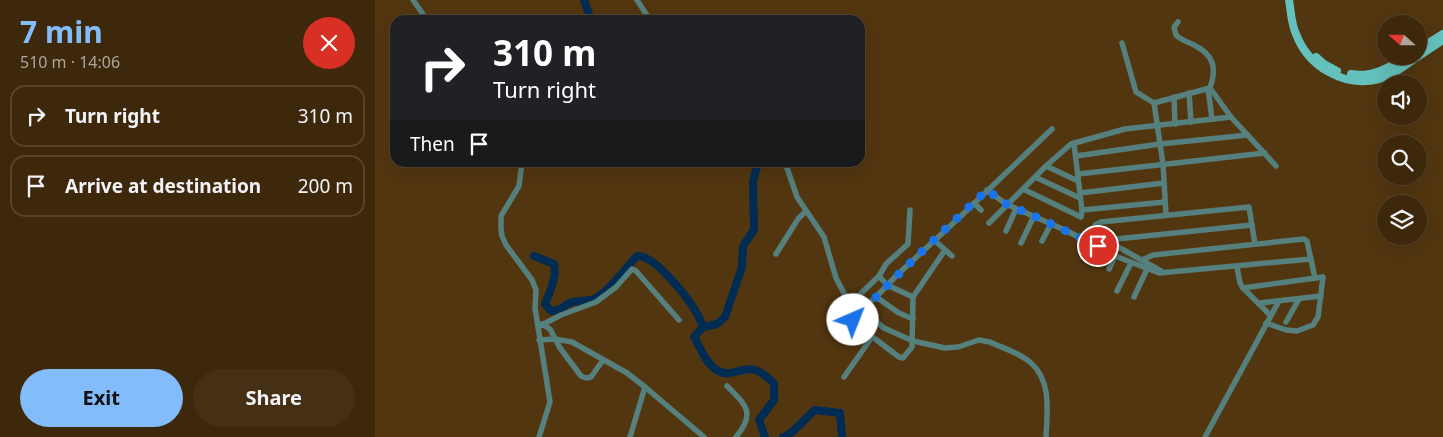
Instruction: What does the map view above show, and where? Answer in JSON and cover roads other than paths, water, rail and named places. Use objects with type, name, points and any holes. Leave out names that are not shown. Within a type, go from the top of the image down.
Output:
[{"type":"main road","points":[[1289,0],[1293,25],[1305,53],[1321,69],[1355,80],[1379,79],[1405,65]]},
{"type":"main road","points":[[1293,0],[1297,23],[1306,46],[1324,64],[1335,70],[1355,75],[1366,75],[1394,65]]},
{"type":"main road","points":[[1427,44],[1443,34]]},
{"type":"main road","points":[[1427,51],[1443,40]]},
{"type":"street","points":[[413,0],[424,15]]},
{"type":"street","points":[[637,0],[647,15]]},
{"type":"street","points":[[1178,22],[1174,27],[1176,35],[1204,51],[1210,59],[1214,73],[1209,89],[1213,119]]},
{"type":"street","points":[[1122,43],[1136,92],[1154,103],[1209,89]]},
{"type":"street","points":[[1209,89],[1231,117],[1276,166]]},
{"type":"street","points":[[1189,93],[1191,122]]},
{"type":"street","points":[[1174,97],[1175,124]]},
{"type":"street","points":[[1154,103],[1163,164],[1166,216]]},
{"type":"street","points":[[989,223],[1006,204],[1068,146],[1119,131],[1231,117]]},
{"type":"street","points":[[945,250],[913,297],[913,341],[911,349],[906,355],[901,358],[853,322],[862,309],[876,298],[887,285],[1052,129]]},
{"type":"street","points":[[1076,156],[1160,144],[1248,135]]},
{"type":"street","points":[[1023,189],[1080,217],[1082,210],[1074,144]]},
{"type":"street","points":[[1046,166],[1078,177],[1163,164],[1265,153]]},
{"type":"street","points":[[521,167],[519,186],[501,216],[501,236],[505,245],[535,285],[537,295],[535,308],[540,325],[539,340],[550,402],[539,437]]},
{"type":"street","points":[[787,167],[797,197],[824,237],[836,278],[851,302],[862,309],[883,328],[913,341],[945,348],[958,347],[984,340],[1031,362],[1040,376],[1047,394],[1046,437]]},
{"type":"street","points":[[1035,177],[1080,195],[1165,183]]},
{"type":"street","points":[[987,190],[1006,204],[1098,246],[1115,256],[1147,269],[1165,273],[1311,259]]},
{"type":"street","points":[[1082,210],[1165,202]]},
{"type":"street","points":[[974,203],[981,210]]},
{"type":"street","points":[[1165,273],[1106,240],[1095,232],[1094,227],[1097,224],[1249,207],[1255,244]]},
{"type":"street","points":[[1005,231],[1016,209]]},
{"type":"street","points":[[851,302],[879,276],[887,262],[908,244],[910,210]]},
{"type":"street","points":[[775,254],[805,211]]},
{"type":"street","points":[[1021,243],[1034,216]]},
{"type":"street","points":[[1042,241],[1051,224]]},
{"type":"street","points":[[1106,240],[1252,225]]},
{"type":"street","points":[[1142,260],[1153,256],[1305,238],[1315,278]]},
{"type":"street","points":[[934,240],[953,256]]},
{"type":"street","points":[[1109,269],[1115,256]]},
{"type":"street","points":[[1117,291],[1131,263]]},
{"type":"street","points":[[1237,267],[1240,283],[1243,288],[1260,303],[1270,316]]},
{"type":"street","points":[[540,325],[596,302],[617,287],[632,269],[636,271],[679,320]]},
{"type":"street","points":[[1134,297],[1147,269]]},
{"type":"street","points":[[879,276],[887,285],[913,297]]},
{"type":"street","points":[[1243,288],[1324,278],[1318,317],[1313,325],[1297,331],[1286,330],[1266,323]]},
{"type":"street","points":[[1260,303],[1321,296]]},
{"type":"street","points":[[876,298],[899,313],[913,319]]},
{"type":"street","points":[[1286,322],[1299,299]]},
{"type":"street","points":[[1205,437],[1279,301]]},
{"type":"street","points":[[540,325],[550,329],[581,376],[591,377],[603,360]]},
{"type":"street","points":[[844,377],[872,337]]},
{"type":"street","points":[[539,340],[555,339],[572,342],[627,373],[704,437]]},
{"type":"street","points":[[727,386],[742,401],[747,412],[747,420],[736,437]]},
{"type":"street","points":[[630,437],[645,387]]},
{"type":"waterway","points":[[584,0],[589,15]]},
{"type":"waterway","points":[[757,167],[753,182],[754,230],[743,246],[742,267],[725,317],[717,324],[703,327],[694,337],[711,366],[715,369],[722,373],[748,369],[756,370],[774,384],[774,400],[759,420],[765,437]]},
{"type":"waterway","points":[[534,256],[554,264],[554,279],[545,304],[551,311],[558,310],[572,302],[590,300],[601,295],[637,256],[644,257],[652,262],[670,278],[692,305],[703,327]]},
{"type":"waterway","points":[[783,437],[795,430],[815,410],[840,413],[842,437]]}]
